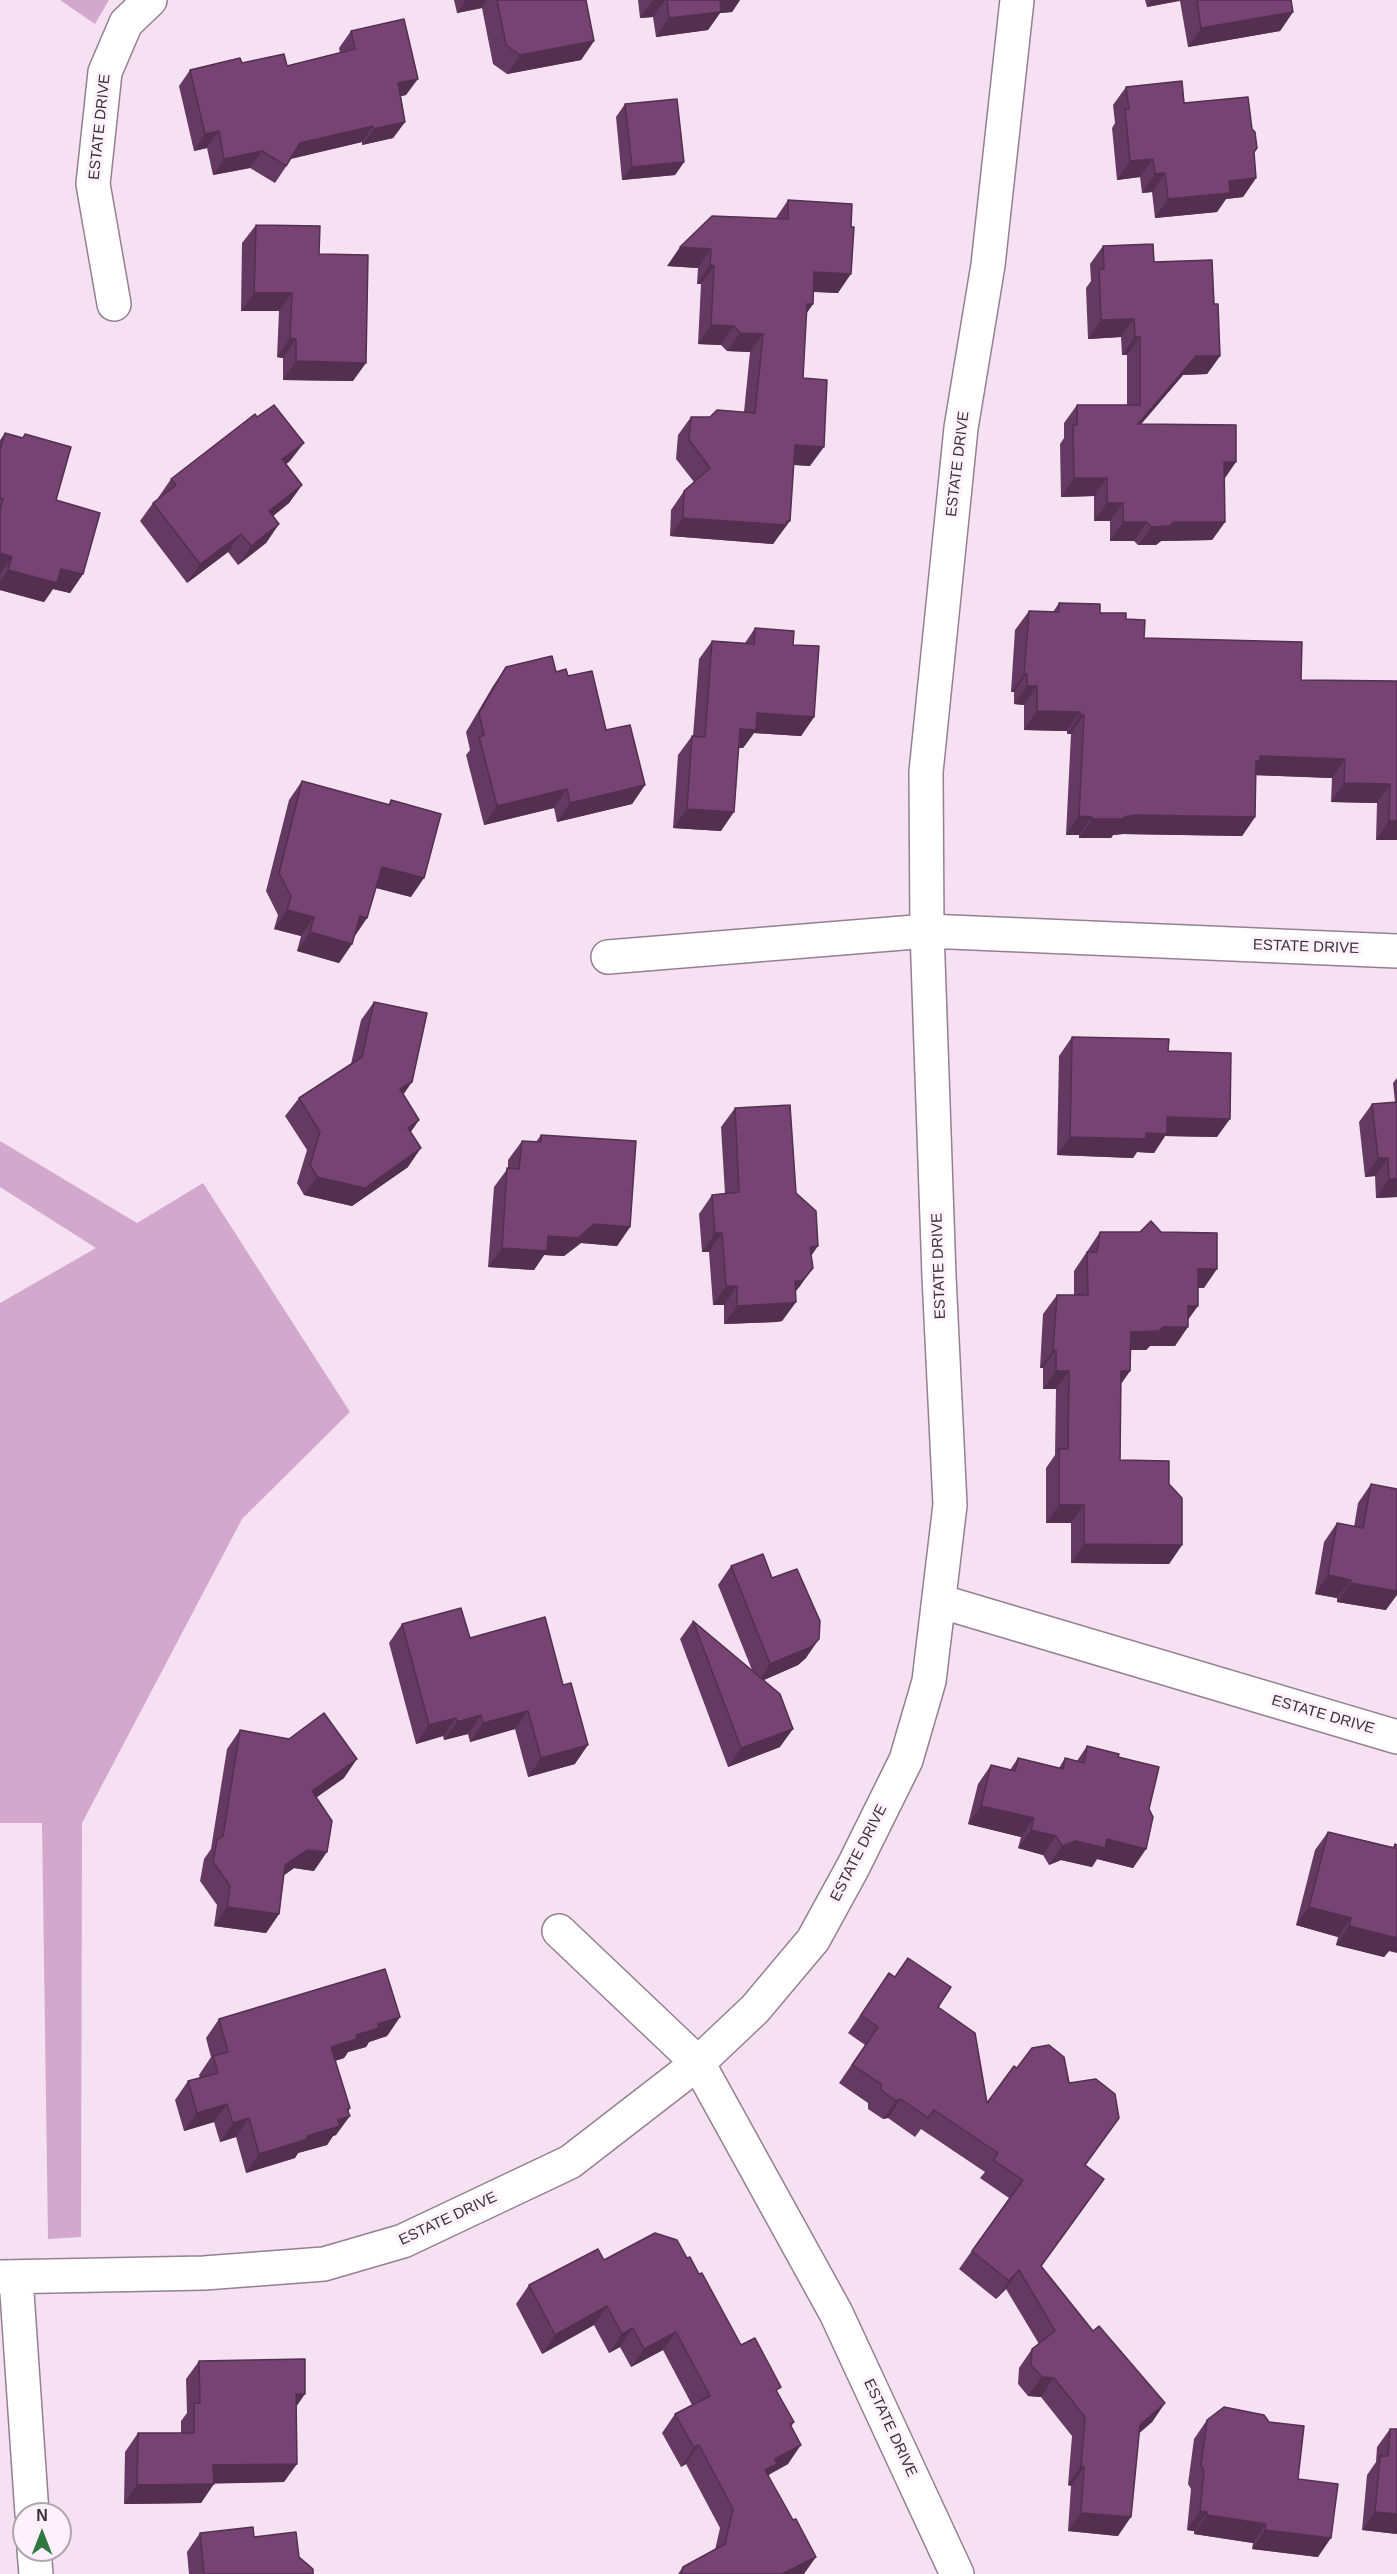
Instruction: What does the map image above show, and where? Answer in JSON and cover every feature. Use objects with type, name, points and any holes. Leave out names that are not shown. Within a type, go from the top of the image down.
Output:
[{"type":"street","name":"ESTATE DRIVE","points":[[114,304],[93,184],[105,72],[126,23],[150,0]]},
{"type":"street","name":"ESTATE DRIVE","points":[[31,2502],[8,2277],[204,2273],[324,2264],[403,2241],[570,2162],[698,2063],[755,2009],[813,1940],[854,1867],[906,1760],[929,1681],[950,1505],[939,1287],[927,931],[926,772],[961,428],[988,265],[1017,0]]},
{"type":"street","name":"ESTATE DRIVE","points":[[608,957],[927,931],[1397,951]]},
{"type":"street","name":"ESTATE DRIVE","points":[[939,1601],[1397,1737]]},
{"type":"street","name":"ESTATE DRIVE","points":[[560,1931],[698,2063],[836,2313],[957,2574]]},
{"type":"shaded area","points":[[60,0],[109,0],[95,24]]},
{"type":"shaded area","points":[[0,1141],[137,1223],[203,1183],[350,1412],[242,1519],[82,1823],[81,2237],[48,2239],[42,1823],[0,1823],[0,1303],[96,1248],[0,1187]]},
{"type":"building","points":[[497,0],[586,0],[594,41],[520,55],[506,45]]},
{"type":"building","points":[[667,0],[720,0],[721,12],[669,18]]},
{"type":"building","points":[[1197,0],[1291,0],[1293,12],[1201,28]]},
{"type":"building","points":[[404,19],[418,79],[398,83],[405,122],[374,129],[373,126],[300,143],[286,166],[262,151],[224,159],[219,131],[205,134],[190,70],[240,58],[242,63],[284,54],[287,66],[355,49],[351,31]]},
{"type":"building","points":[[1182,81],[1184,103],[1248,97],[1257,148],[1254,152],[1256,178],[1229,181],[1230,193],[1168,199],[1165,173],[1155,174],[1153,159],[1130,161],[1125,109],[1129,109],[1126,87]]},
{"type":"building","points":[[677,99],[684,162],[632,167],[625,104]]},
{"type":"building","points":[[788,200],[852,204],[851,227],[854,227],[851,274],[814,272],[813,304],[807,304],[803,378],[827,380],[824,447],[795,445],[790,521],[787,521],[786,525],[683,518],[684,491],[710,468],[689,440],[691,417],[710,417],[717,410],[755,413],[763,334],[740,333],[734,326],[711,325],[714,266],[710,265],[711,249],[680,247],[712,216],[788,219]]},
{"type":"building","points":[[256,225],[320,226],[319,254],[368,255],[366,363],[296,361],[296,339],[290,338],[292,293],[254,293]]},
{"type":"building","points":[[1153,244],[1154,262],[1212,260],[1214,304],[1218,304],[1220,356],[1196,356],[1138,424],[1236,425],[1236,462],[1224,462],[1225,522],[1174,522],[1169,526],[1151,527],[1147,522],[1123,522],[1123,503],[1107,503],[1107,478],[1074,478],[1073,425],[1077,425],[1077,405],[1140,405],[1140,337],[1135,337],[1134,319],[1101,320],[1099,269],[1104,269],[1103,246]]},
{"type":"building","points":[[274,405],[304,443],[282,459],[302,485],[269,511],[279,524],[251,546],[241,534],[200,564],[153,503],[176,485],[171,479],[255,414],[257,417]]},
{"type":"building","points":[[5,433],[23,438],[25,434],[71,447],[56,500],[100,513],[83,574],[61,569],[57,583],[8,570],[12,557],[0,553],[0,510],[3,499],[0,498],[0,450]]},
{"type":"building","points":[[1059,603],[1100,604],[1100,613],[1126,613],[1126,619],[1145,620],[1144,638],[1302,642],[1301,680],[1397,681],[1397,821],[1389,821],[1390,784],[1344,783],[1345,759],[1260,756],[1260,761],[1256,761],[1255,817],[1136,815],[1124,817],[1124,819],[1092,819],[1092,817],[1079,816],[1084,715],[1080,715],[1080,712],[1037,711],[1037,686],[1027,686],[1027,674],[1024,674],[1029,611],[1059,612]]},
{"type":"building","points":[[755,628],[794,631],[793,645],[819,646],[814,717],[757,713],[756,730],[740,729],[734,812],[687,809],[692,736],[705,737],[712,641],[754,644]]},
{"type":"building","points":[[552,656],[556,672],[566,669],[568,676],[592,671],[606,730],[630,725],[645,785],[570,803],[567,789],[497,806],[479,737],[484,735],[479,713],[506,667]]},
{"type":"building","points":[[302,781],[390,805],[391,800],[441,814],[424,878],[382,867],[367,918],[360,916],[352,944],[310,932],[314,917],[287,910],[291,896],[279,873]]},
{"type":"building","points":[[374,1002],[427,1013],[412,1082],[400,1089],[419,1120],[408,1128],[421,1148],[365,1188],[317,1177],[310,1165],[320,1132],[299,1098],[362,1057]]},
{"type":"building","points":[[1072,1037],[1169,1039],[1168,1051],[1231,1053],[1230,1119],[1167,1117],[1167,1134],[1146,1133],[1146,1139],[1070,1137]]},
{"type":"building","points":[[1397,1102],[1397,1179],[1389,1179],[1388,1158],[1378,1158],[1372,1104]]},
{"type":"building","points":[[790,1105],[796,1193],[816,1211],[818,1246],[810,1247],[813,1268],[802,1281],[795,1281],[796,1302],[737,1306],[737,1286],[726,1286],[722,1233],[715,1233],[712,1195],[739,1192],[735,1108]]},
{"type":"building","points":[[541,1135],[636,1141],[630,1227],[594,1224],[578,1238],[548,1236],[547,1251],[502,1248],[507,1168],[519,1169],[522,1141],[541,1142]]},
{"type":"building","points":[[1151,1221],[1161,1232],[1217,1233],[1217,1269],[1198,1269],[1198,1306],[1188,1306],[1188,1327],[1163,1327],[1159,1331],[1131,1332],[1130,1371],[1121,1371],[1120,1460],[1169,1461],[1169,1484],[1182,1498],[1182,1545],[1084,1544],[1084,1505],[1059,1505],[1059,1449],[1068,1449],[1069,1371],[1056,1371],[1056,1350],[1053,1350],[1057,1295],[1088,1295],[1087,1252],[1097,1252],[1100,1232],[1140,1232]]},
{"type":"building","points":[[1371,1484],[1397,1489],[1397,1591],[1350,1583],[1351,1580],[1328,1575],[1337,1523],[1363,1528]]},
{"type":"building","points":[[763,1554],[772,1578],[797,1569],[820,1621],[819,1639],[811,1647],[770,1664],[731,1566]]},
{"type":"building","points":[[461,1608],[470,1638],[545,1617],[563,1685],[571,1683],[588,1745],[541,1758],[528,1711],[483,1723],[481,1715],[457,1722],[456,1718],[429,1725],[402,1624]]},
{"type":"building","points":[[693,1621],[780,1694],[793,1729],[741,1748]]},
{"type":"building","points":[[324,1713],[357,1759],[312,1791],[332,1821],[327,1852],[307,1850],[285,1865],[279,1914],[227,1907],[230,1886],[213,1862],[217,1840],[223,1836],[240,1730],[289,1739]]},
{"type":"building","points":[[1087,1746],[1119,1754],[1118,1757],[1159,1767],[1149,1809],[1153,1817],[1146,1849],[1107,1839],[1105,1848],[1075,1841],[1062,1846],[1056,1836],[1031,1830],[1034,1818],[981,1806],[991,1765],[1015,1771],[1018,1758],[1063,1769],[1065,1758],[1084,1763]]},
{"type":"building","points":[[1328,1832],[1394,1848],[1395,1844],[1397,1845],[1397,1938],[1349,1926],[1351,1918],[1309,1907]]},
{"type":"building","points":[[908,1958],[951,1987],[938,2007],[975,2033],[987,2103],[1014,2066],[1017,2068],[1032,2048],[1049,2045],[1064,2057],[1069,2083],[1096,2079],[1115,2094],[1119,2118],[1085,2165],[1104,2179],[1041,2266],[1093,2331],[1099,2326],[1165,2403],[1140,2425],[1131,2517],[1081,2513],[1084,2467],[1081,2466],[1085,2417],[1054,2378],[1042,2377],[1031,2365],[1032,2349],[1055,2331],[1019,2270],[1009,2281],[972,2251],[1023,2180],[993,2160],[998,2153],[934,2110],[928,2118],[901,2099],[896,2101],[881,2090],[881,2084],[852,2065],[878,2027],[861,2015],[889,1973],[895,1977]]},
{"type":"building","points":[[385,1969],[400,2017],[378,2024],[379,2028],[356,2035],[357,2039],[331,2047],[350,2108],[347,2109],[350,2116],[338,2120],[340,2126],[307,2136],[308,2139],[259,2154],[249,2118],[233,2123],[227,2104],[197,2113],[188,2081],[218,2073],[213,2056],[228,2052],[219,2019]]},
{"type":"building","points":[[655,2233],[677,2240],[699,2274],[702,2273],[741,2345],[755,2338],[781,2387],[776,2390],[794,2422],[790,2424],[801,2445],[775,2459],[777,2464],[765,2470],[793,2520],[796,2519],[816,2557],[782,2574],[681,2574],[683,2567],[725,2544],[733,2509],[699,2445],[694,2448],[675,2414],[710,2396],[676,2332],[644,2349],[633,2328],[622,2334],[607,2306],[555,2335],[529,2285],[598,2249],[604,2260]]},
{"type":"building","points":[[305,2359],[305,2394],[296,2394],[297,2464],[213,2465],[214,2484],[137,2485],[138,2433],[194,2433],[194,2403],[200,2403],[199,2361]]},
{"type":"building","points":[[1224,2407],[1264,2415],[1269,2422],[1304,2426],[1298,2479],[1338,2484],[1331,2538],[1265,2530],[1266,2524],[1207,2515],[1207,2512],[1200,2511],[1204,2471],[1201,2465],[1207,2420]]},
{"type":"building","points":[[1390,2429],[1397,2429],[1397,2514],[1375,2512],[1380,2456],[1388,2456]]},
{"type":"building","points":[[253,2527],[254,2537],[296,2532],[299,2557],[313,2569],[313,2574],[204,2574],[200,2533]]}]
